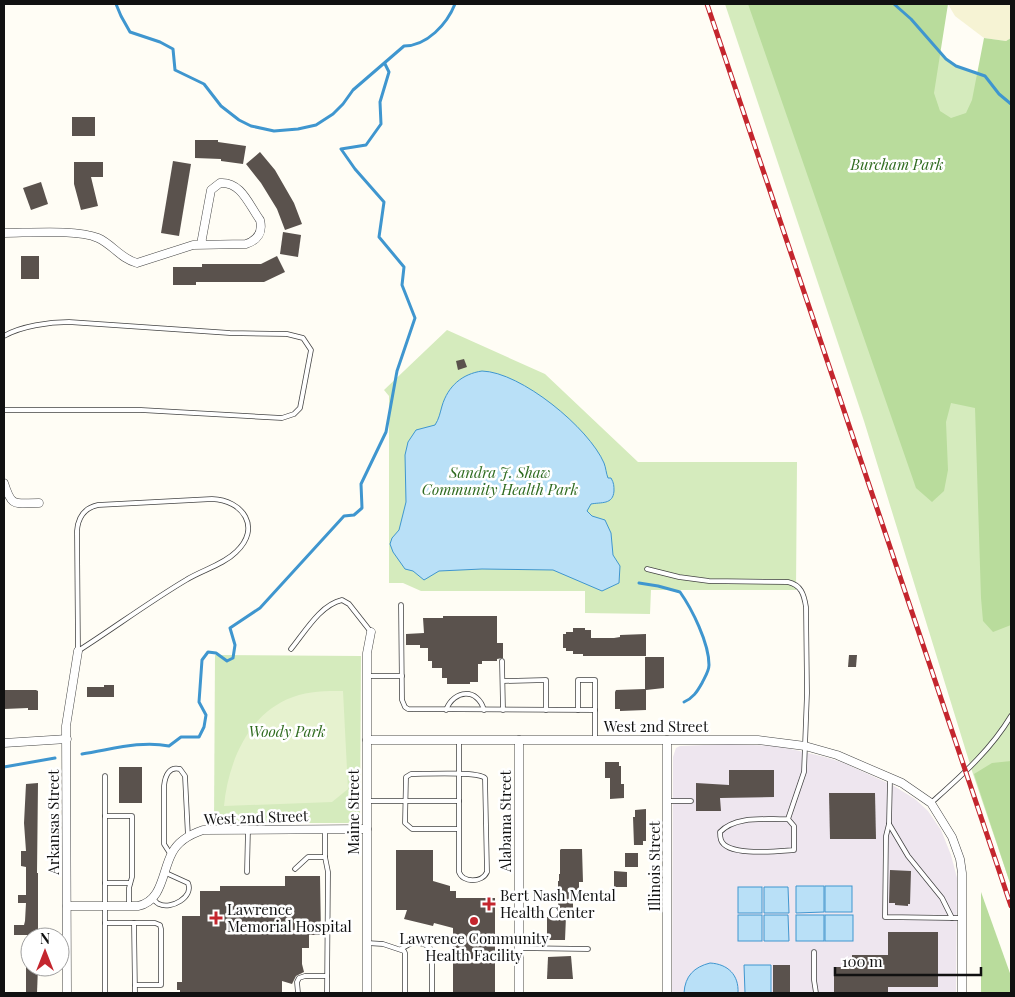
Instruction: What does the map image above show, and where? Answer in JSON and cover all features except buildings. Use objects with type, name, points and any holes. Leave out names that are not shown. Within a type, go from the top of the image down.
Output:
[{"type":"street","points":[[4,234],[90,235],[104,241],[123,257],[137,263],[184,246],[246,244],[253,242],[260,233],[261,225],[260,220],[239,188],[234,184],[220,183],[211,190],[201,244]]},
{"type":"street","points":[[4,483],[10,500],[13,503],[39,503]]},
{"type":"street","name":"Maine Street","points":[[367,993],[367,652],[371,632]]},
{"type":"street","name":"Arkansas Street","points":[[67,993],[66,726],[78,651]]},
{"type":"street","points":[[4,743],[67,739]]},
{"type":"street","name":"West 2nd Street","points":[[367,740],[758,740],[805,746],[837,755],[890,777],[917,792],[931,803]]},
{"type":"street","name":"Alabama Street","points":[[519,740],[519,993]]},
{"type":"street","name":"Illinois Street","points":[[667,740],[667,993]]},
{"type":"street","points":[[931,803],[952,837],[960,859],[963,918],[962,993]]},
{"type":"street","name":"West 2nd Street","points":[[153,899],[176,848],[197,832],[210,829],[367,829]]},
{"type":"street","points":[[67,906],[146,905],[153,899]]},
{"type":"lane","points":[[4,336],[49,323],[70,322],[230,333],[287,334],[303,338],[311,352],[300,408],[294,414],[282,418],[141,410],[4,410]]},
{"type":"lane","points":[[212,499],[228,501],[241,509],[247,518],[248,530],[242,545],[235,554],[186,580],[78,651],[77,531],[79,518],[85,510],[98,505],[212,499]]},
{"type":"lane","points":[[647,569],[679,578],[788,582],[799,587],[802,592],[806,607],[804,772],[788,819]]},
{"type":"lane","points":[[291,649],[317,617],[334,602],[342,600],[349,604],[371,632]]},
{"type":"lane","points":[[401,605],[402,700],[405,707],[413,710],[595,710]]},
{"type":"lane","points":[[502,661],[503,710]]},
{"type":"lane","points":[[367,676],[402,676]]},
{"type":"lane","points":[[503,681],[546,680],[546,710]]},
{"type":"lane","points":[[578,710],[578,680],[595,680],[594,740]]},
{"type":"lane","points":[[446,710],[451,700],[464,694],[478,697],[484,710]]},
{"type":"lane","points":[[931,803],[975,764],[1011,716]]},
{"type":"lane","points":[[459,740],[459,774],[459,829],[460,875],[465,880],[480,880],[484,878],[487,872],[486,781],[483,776],[479,774],[459,774],[408,775],[405,780],[405,823],[409,828],[459,829]]},
{"type":"lane","points":[[172,855],[164,844],[164,786],[165,778],[170,770],[175,768],[180,769],[185,776],[188,837]]},
{"type":"lane","points":[[105,776],[105,993]]},
{"type":"lane","points":[[890,777],[889,824],[886,836],[885,917],[963,918]]},
{"type":"lane","points":[[367,801],[459,801]]},
{"type":"lane","points":[[667,801],[691,801]]},
{"type":"lane","points":[[105,816],[132,816],[129,906]]},
{"type":"lane","points":[[788,819],[794,826],[794,850],[738,851],[727,848],[721,840],[720,832],[726,826],[740,821],[788,819]]},
{"type":"lane","points":[[889,824],[908,856],[942,898],[952,918]]},
{"type":"lane","points":[[247,872],[248,829]]},
{"type":"lane","points":[[325,829],[325,857],[328,872],[327,993]]},
{"type":"lane","points":[[295,870],[308,857],[325,857]]},
{"type":"lane","points":[[153,899],[158,904],[173,905],[180,902],[188,892],[190,887],[188,883],[166,873]]},
{"type":"lane","points":[[105,883],[130,883]]},
{"type":"lane","points":[[105,923],[155,923],[160,925],[161,985],[135,985]]},
{"type":"lane","points":[[134,923],[135,993]]},
{"type":"lane","points":[[401,949],[413,942],[424,944],[430,948],[432,954],[432,993]]},
{"type":"lane","points":[[367,943],[383,944],[401,949],[405,953],[405,993]]},
{"type":"lane","points":[[519,948],[588,949]]},
{"type":"lane","points":[[814,952],[816,993]]},
{"type":"lane","points":[[298,993],[296,982],[299,978],[305,976],[327,976]]},
{"type":"shaded area","points":[[948,4],[1011,4],[1011,38],[1006,41],[984,38],[955,16]]},
{"type":"shaded area","points":[[730,744],[778,746],[844,763],[894,786],[915,799],[928,811],[941,830],[951,855],[957,878],[956,993],[672,993],[673,757],[676,748],[680,746]]},
{"type":"green space","name":"Burcham Park","points":[[725,4],[894,4],[946,59],[956,66],[985,76],[1011,104],[1011,886],[973,774],[864,421]]},
{"type":"green space","name":"Burcham Park","points":[[748,4],[948,4],[934,93],[940,111],[951,118],[966,113],[972,100],[984,38],[1006,41],[1011,38],[1011,625],[993,632],[983,621],[975,408],[951,403],[946,422],[948,470],[944,491],[932,502],[916,488]]},
{"type":"green space","name":"Sandra J. Shaw Community Health Park","points":[[447,330],[545,374],[638,462],[797,462],[796,590],[651,590],[650,614],[585,613],[585,591],[421,591],[403,583],[389,583],[389,396],[384,390]]},
{"type":"green space","name":"Woody Park","points":[[215,655],[361,656],[360,817],[357,822],[214,823]]},
{"type":"green space","points":[[343,691],[348,789],[332,802],[224,806],[230,773],[243,741],[252,727],[264,715],[277,705],[299,695]]},
{"type":"green space","points":[[1011,761],[1011,886],[974,774],[992,763]]},
{"type":"green space","points":[[981,892],[1011,976],[1011,993],[981,993]]},
{"type":"water","points":[[482,371],[498,374],[534,391],[569,419],[596,449],[604,463],[608,478],[611,478],[613,481],[614,491],[609,501],[591,504],[587,511],[592,516],[605,520],[611,533],[613,555],[620,566],[619,583],[602,591],[553,570],[482,569],[439,571],[424,580],[413,571],[405,569],[393,552],[390,544],[392,538],[399,530],[406,502],[405,455],[408,442],[416,430],[435,425],[448,393],[457,382],[468,375]]},
{"type":"water","points":[[796,886],[824,886],[824,912],[796,913]]},
{"type":"water","points":[[825,886],[852,886],[852,912],[825,912]]},
{"type":"water","points":[[738,887],[762,887],[762,913],[738,913]]},
{"type":"water","points":[[764,887],[788,887],[789,913],[764,913]]},
{"type":"water","points":[[738,915],[762,915],[762,941],[738,941]]},
{"type":"water","points":[[764,915],[788,915],[789,941],[764,941]]},
{"type":"water","points":[[796,915],[824,915],[824,941],[796,941]]},
{"type":"water","points":[[825,915],[853,915],[853,941],[825,941]]},
{"type":"water","points":[[710,963],[727,968],[731,972],[737,981],[738,993],[684,993],[686,982],[691,973],[699,967]]},
{"type":"water","points":[[744,965],[771,965],[771,993],[745,993]]},
{"type":"waterway","points":[[116,4],[130,32],[160,42],[173,49],[175,70],[204,84],[221,106],[239,120],[251,126],[274,131],[316,125],[333,114],[353,90],[404,46],[421,42],[435,32],[447,19],[455,4]]},
{"type":"waterway","points":[[894,4],[911,19],[946,59],[956,66],[985,76],[999,94],[1011,104]]},
{"type":"waterway","points":[[82,754],[125,746],[147,744],[169,746],[181,737],[199,737],[204,727],[206,715],[199,702],[202,660],[208,652],[216,653],[227,661],[233,658],[235,645],[230,628],[260,608],[344,516],[354,515],[362,508],[361,484],[386,432],[397,371],[415,318],[402,285],[404,267],[379,237],[384,202],[355,169],[341,149],[366,145],[381,124],[380,102],[389,72],[385,64]]},
{"type":"waterway","points":[[639,583],[680,592],[690,607],[703,637],[708,656],[708,670],[696,692],[690,699],[684,702]]},
{"type":"waterway","points":[[4,767],[55,758]]},
{"type":"railway","points":[[707,4],[1011,906]]},
{"type":"place","name":"Bert Nash Mental Health Center","points":[[489,904]]},
{"type":"place","name":"Lawrence Memorial Hospital","points":[[216,918]]},
{"type":"place","name":"Lawrence Community Health Facility","points":[[474,921]]}]
